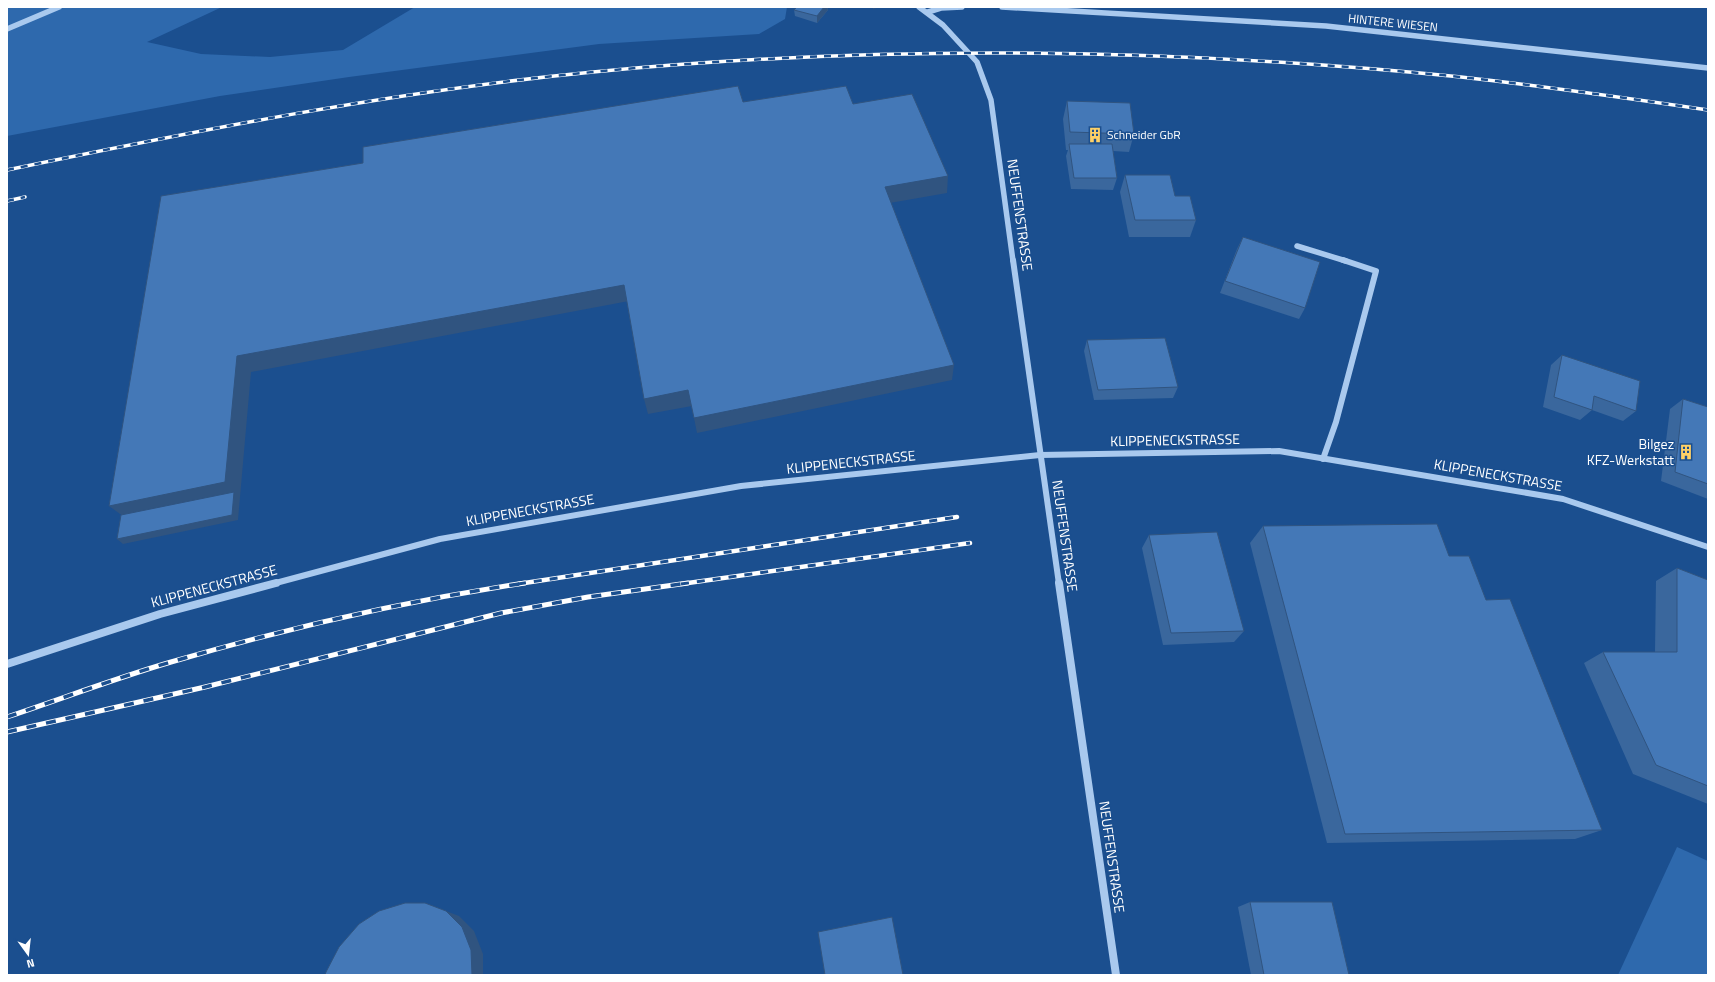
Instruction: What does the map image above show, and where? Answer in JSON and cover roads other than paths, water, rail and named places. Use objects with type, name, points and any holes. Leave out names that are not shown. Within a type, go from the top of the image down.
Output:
[{"type":"street","points":[[7,29],[59,7]]},
{"type":"street","points":[[919,7],[928,12],[941,8],[962,7]]},
{"type":"street","name":"HINTERE WIESEN","points":[[1002,7],[1326,26],[1708,68]]},
{"type":"street","name":"NEUFFENSTRASSE","points":[[928,12],[943,25],[977,62],[991,100],[1040,455],[1116,975]]},
{"type":"street","points":[[1297,246],[1376,271],[1336,422],[1323,459]]},
{"type":"street","name":"KLIPPENECKSTRASSE","points":[[7,664],[160,614],[440,539],[741,486],[1040,455],[1279,451],[1563,499],[1708,547]]},
{"type":"railway","points":[[7,170],[225,126],[445,90],[593,72],[701,63],[809,57],[1027,53],[1135,55],[1244,60],[1353,67],[1461,77],[1554,88],[1708,110]]},
{"type":"railway","points":[[7,201],[25,197]]},
{"type":"railway","points":[[518,584],[957,517]]},
{"type":"railway","points":[[681,584],[970,543]]},
{"type":"railway","points":[[7,717],[150,668],[259,638],[347,616],[436,598],[525,583]]},
{"type":"railway","points":[[7,732],[205,687],[501,613],[588,597],[688,583]]},
{"type":"place","name":"Schneider GbR","points":[[1095,135]]},
{"type":"place","name":"Bilgez KFZ-Werkstatt","points":[[1686,452]]}]
